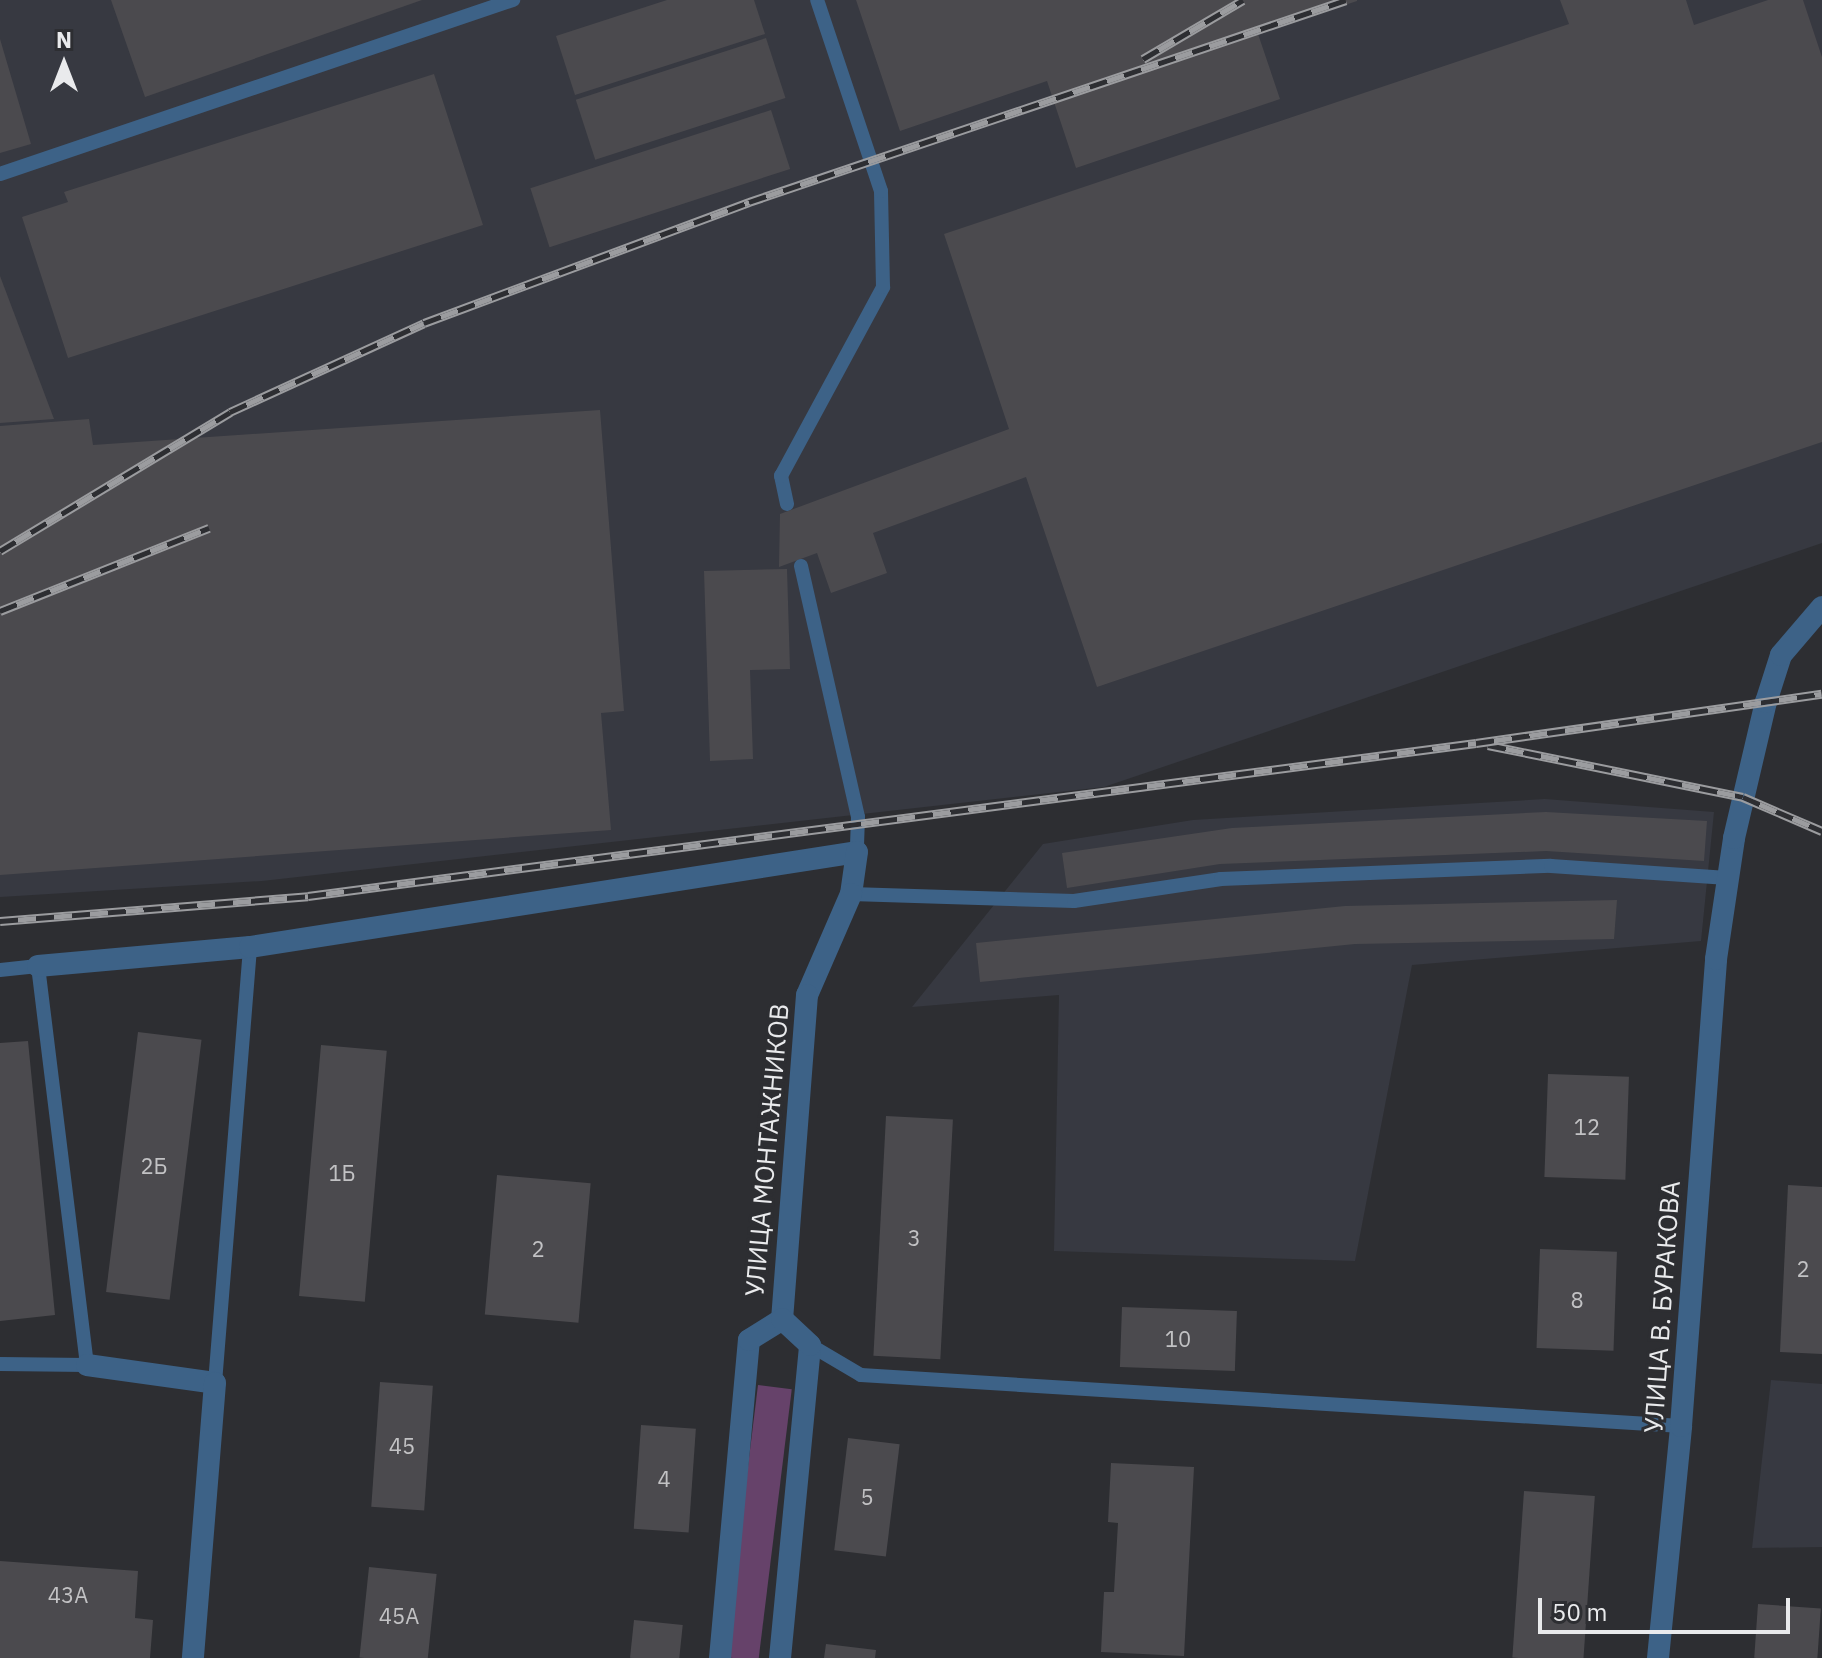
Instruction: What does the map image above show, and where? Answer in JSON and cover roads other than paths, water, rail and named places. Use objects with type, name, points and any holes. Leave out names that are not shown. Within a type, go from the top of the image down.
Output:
[{"type":"street","name":"УЛИЦА В. БУРАКОВА","points":[[1658,1658],[1681,1426],[1716,959],[1728,878],[1762,716],[1781,655],[1822,607]]},
{"type":"street","name":"УЛИЦА МОНТАЖНИКОВ","points":[[782,1319],[807,995],[851,894],[857,852]]},
{"type":"street","points":[[38,966],[250,947],[857,852]]},
{"type":"street","name":"УЛИЦА МОНТАЖНИКОВ","points":[[782,1319],[810,1345]]},
{"type":"street","name":"УЛИЦА МОНТАЖНИКОВ","points":[[720,1658],[749,1340],[782,1319]]},
{"type":"street","points":[[780,1658],[810,1345]]},
{"type":"street","points":[[87,1365],[215,1383],[193,1658]]},
{"type":"lane","points":[[0,174],[513,0]]},
{"type":"lane","points":[[787,504],[781,476],[883,287],[881,191],[817,0]]},
{"type":"lane","points":[[801,566],[858,817],[857,852]]},
{"type":"lane","points":[[851,894],[1074,901],[1221,879],[1551,866],[1728,878]]},
{"type":"lane","points":[[215,1383],[250,947]]},
{"type":"lane","points":[[0,970],[38,966],[87,1365],[0,1364]]},
{"type":"lane","points":[[810,1345],[861,1375],[1681,1426]]},
{"type":"railway","points":[[1143,59],[1243,0]]},
{"type":"railway","points":[[0,551],[230,412],[424,323],[749,202],[1346,0]]},
{"type":"railway","points":[[0,611],[209,528]]},
{"type":"railway","points":[[0,921],[308,896],[1476,743],[1822,694]]},
{"type":"railway","points":[[1488,745],[1743,797],[1822,831]]}]
